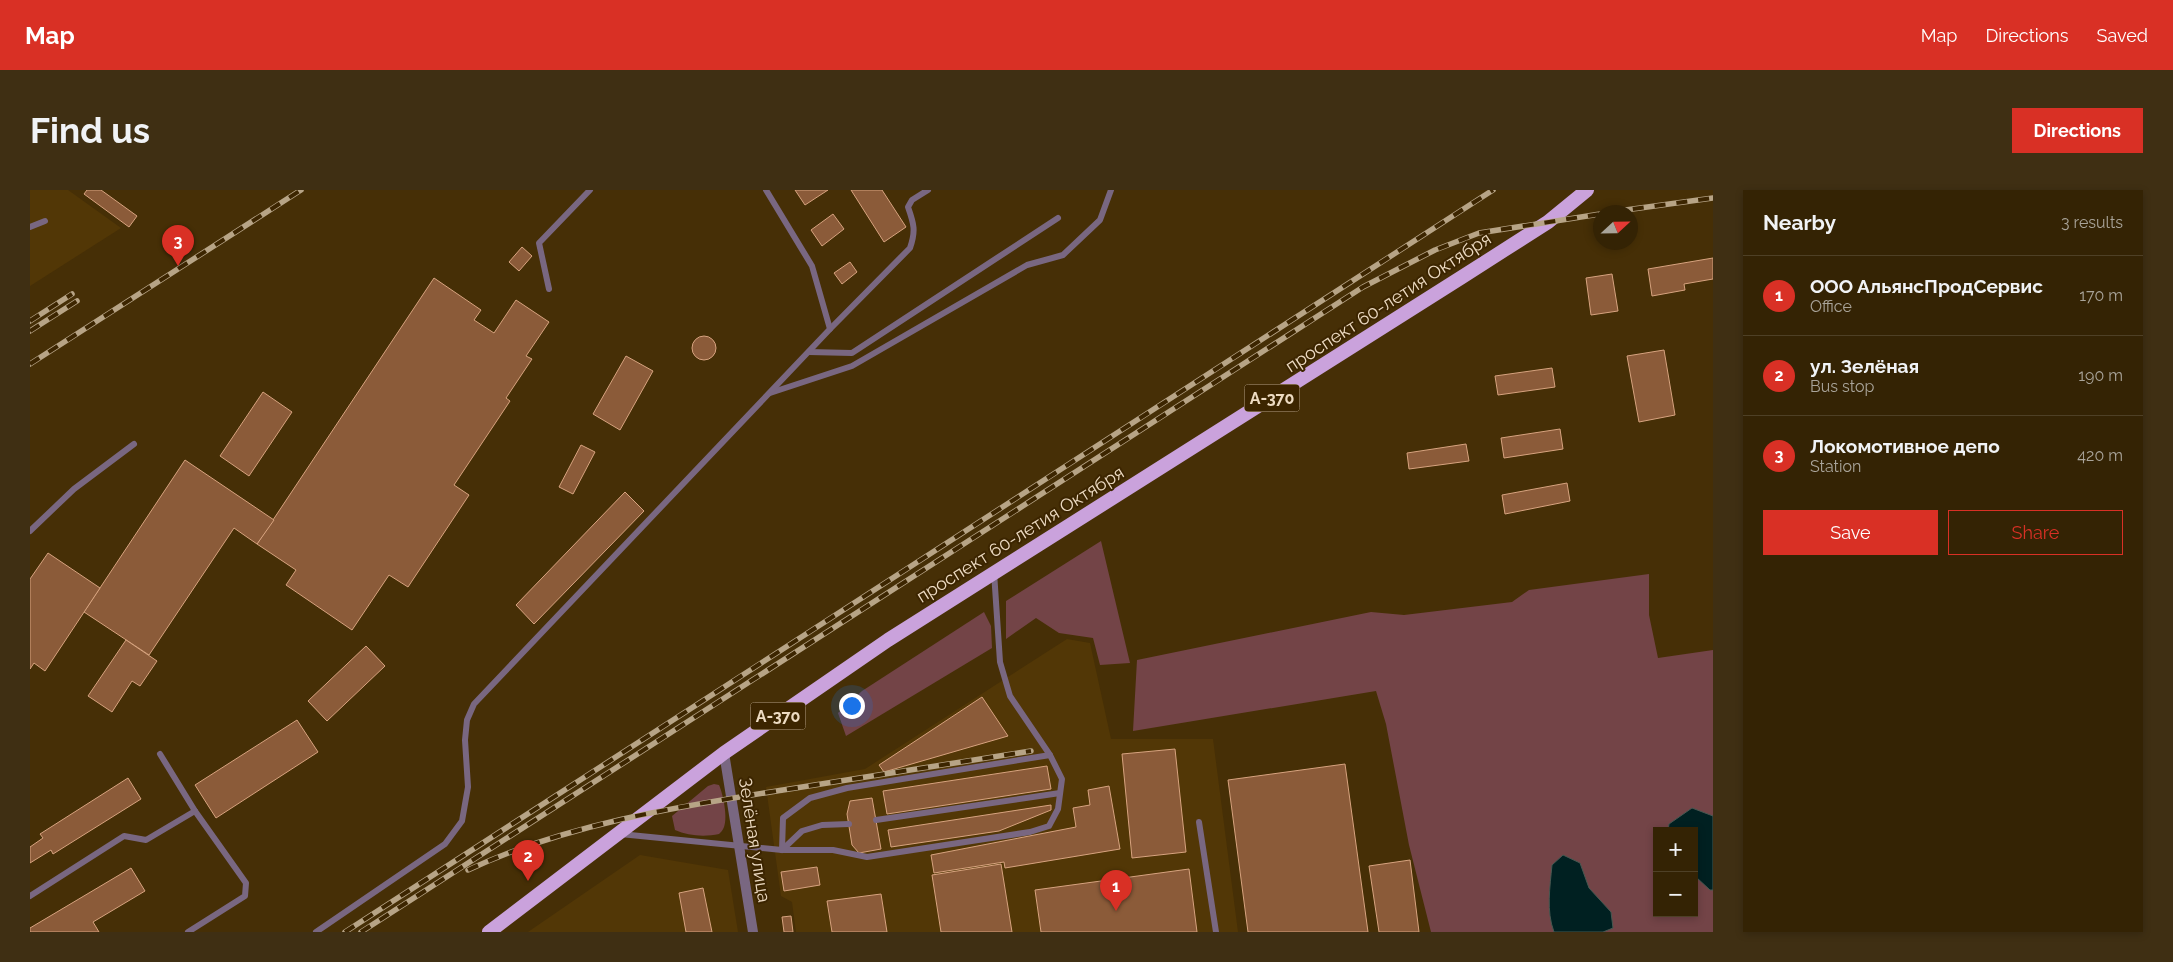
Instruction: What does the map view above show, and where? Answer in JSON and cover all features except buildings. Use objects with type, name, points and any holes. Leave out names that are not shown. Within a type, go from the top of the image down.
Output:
[{"type":"highway","name":"проспект 60-летия Октября","points":[[489,932],[724,754],[888,640],[994,571],[1345,352],[1548,222],[1588,190]]},
{"type":"street","name":"Зелёная улица","points":[[724,754],[753,932]]},
{"type":"lane","points":[[548,289],[539,243],[590,190]]},
{"type":"lane","points":[[766,190],[812,266],[830,329]]},
{"type":"lane","points":[[316,932],[445,844],[462,821],[468,787],[465,740],[467,720],[474,704],[808,352],[910,248],[915,236],[908,208],[912,200],[928,190]]},
{"type":"lane","points":[[769,394],[852,366],[1027,264],[1063,254],[1100,220],[1111,190]]},
{"type":"lane","points":[[808,352],[852,352],[1058,218]]},
{"type":"lane","points":[[30,227],[45,221]]},
{"type":"lane","points":[[30,531],[74,489],[134,444]]},
{"type":"lane","points":[[620,834],[782,850],[832,850],[868,857],[1030,832],[1049,826],[1058,808],[1062,779],[1050,755],[1010,696],[1000,662],[994,571]]},
{"type":"lane","points":[[160,754],[195,811],[246,883],[245,896],[188,932]]},
{"type":"lane","points":[[782,850],[783,818],[810,798],[847,788],[1050,755]]},
{"type":"lane","points":[[876,820],[1060,793]]},
{"type":"lane","points":[[30,896],[124,836],[146,840],[195,811]]},
{"type":"lane","points":[[1199,822],[1216,932]]},
{"type":"lane","points":[[782,850],[802,832],[822,825],[849,824]]},
{"type":"shaded area","points":[[30,190],[68,190],[121,228],[30,286]]},
{"type":"shaded area","points":[[1101,541],[1130,663],[1100,665],[1093,638],[1059,633],[1036,618],[1006,639],[1006,601]]},
{"type":"shaded area","points":[[1649,574],[1649,615],[1658,658],[1713,650],[1713,932],[1431,932],[1409,845],[1386,724],[1376,691],[1133,731],[1137,660],[1371,612],[1404,615],[1512,602],[1529,590]]},
{"type":"shaded area","points":[[984,612],[991,626],[992,648],[846,736],[838,713],[862,691]]},
{"type":"shaded area","points":[[1067,639],[1090,643],[1111,739],[1213,739],[1238,932],[796,932],[792,902],[781,896],[766,787],[865,769]]},
{"type":"shaded area","points":[[719,785],[724,806],[725,823],[721,832],[719,834],[702,836],[685,834],[675,830],[672,816],[708,786]]},
{"type":"shaded area","points":[[640,855],[728,870],[738,932],[528,932]]},
{"type":"water","points":[[1692,808],[1713,816],[1713,890],[1710,890],[1698,879],[1698,827],[1669,827],[1669,824]]},
{"type":"water","points":[[1563,855],[1580,863],[1589,888],[1611,912],[1613,928],[1603,932],[1554,932],[1549,907],[1552,865]]},
{"type":"railway","points":[[30,364],[301,190]]},
{"type":"railway","points":[[345,932],[1493,190]]},
{"type":"railway","points":[[1638,208],[1713,198]]},
{"type":"railway","points":[[361,932],[1363,287],[1435,250],[1479,233],[1593,215]]},
{"type":"railway","points":[[30,321],[72,294]]},
{"type":"railway","points":[[30,331],[77,301]]},
{"type":"railway","points":[[468,870],[544,840],[623,819],[743,796],[1031,751]]},
{"type":"place","name":"Локомотивное депо","points":[[178,266]]},
{"type":"place","name":"ул. Зелёная","points":[[528,881]]},
{"type":"place","name":"ООО АльянсПродСервис","points":[[1116,911]]}]
